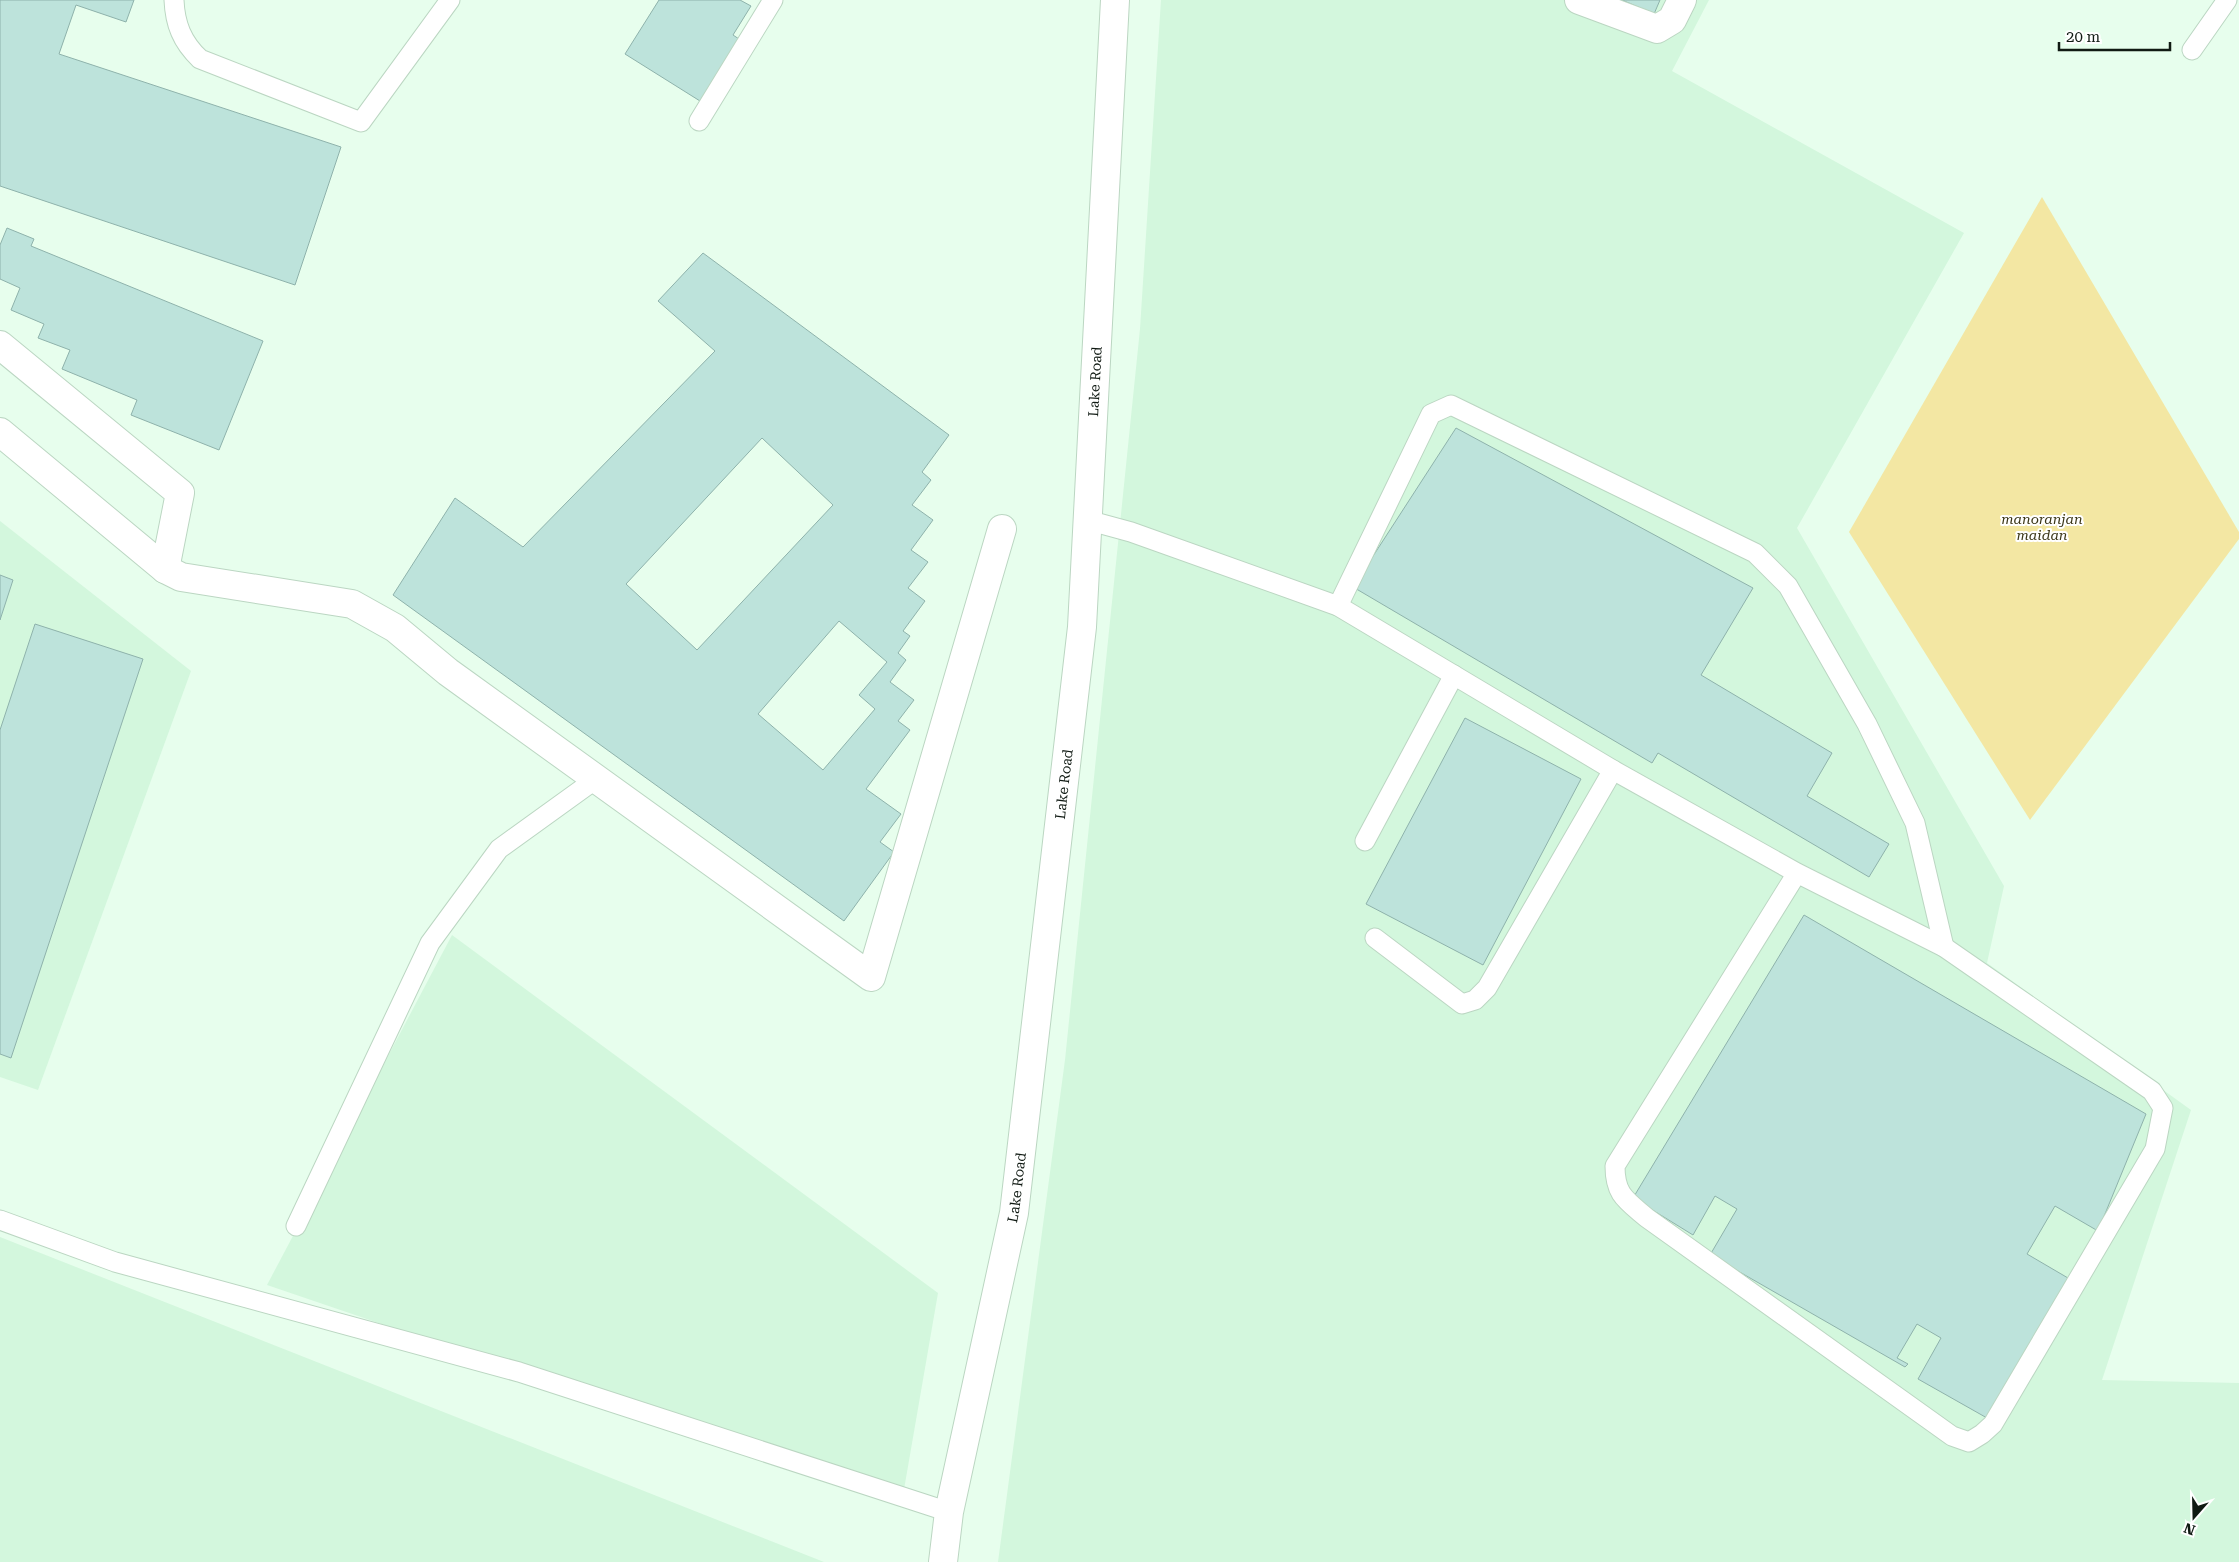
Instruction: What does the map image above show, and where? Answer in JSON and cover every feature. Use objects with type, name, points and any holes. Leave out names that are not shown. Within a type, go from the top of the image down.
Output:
[{"type":"street","name":"Lake Road","points":[[943,1562],[948,1512],[1014,1213],[1082,627],[1115,0]]},
{"type":"street","points":[[1579,0],[1657,29],[1672,20],[1682,0]]},
{"type":"street","points":[[0,345],[180,494],[165,569]]},
{"type":"street","points":[[0,432],[165,569],[181,577],[352,604],[395,628],[448,672],[871,977],[1002,529]]},
{"type":"lane","points":[[174,0],[175,20],[186,45],[200,59],[361,122],[450,0]]},
{"type":"lane","points":[[699,121],[772,0]]},
{"type":"lane","points":[[2192,50],[2227,0]]},
{"type":"lane","points":[[1338,606],[1431,414],[1451,405],[1756,553],[1788,586],[1867,724],[1915,823],[1944,947]]},
{"type":"lane","points":[[1087,520],[1141,535],[1338,606],[1613,770],[1797,873],[1944,947],[2152,1091],[2164,1108],[2155,1149],[1993,1424],[1969,1442],[1952,1436],[1647,1218],[1622,1198],[1615,1183],[1615,1166],[1797,873]]},
{"type":"lane","points":[[1365,841],[1454,675]]},
{"type":"lane","points":[[1375,938],[1462,1004],[1475,1000],[1487,988],[1613,770]]},
{"type":"lane","points":[[296,1226],[430,943],[499,849],[596,779]]},
{"type":"lane","points":[[0,1220],[115,1262],[519,1372],[948,1512]]},
{"type":"shaded area","points":[[1161,0],[1709,0],[1672,71],[1964,233],[1797,528],[2004,886],[1987,963],[2191,1110],[2102,1380],[2239,1383],[2239,1562],[998,1562],[1065,1060],[1140,329]]},
{"type":"shaded area","points":[[0,521],[191,671],[38,1090],[0,1077]]},
{"type":"shaded area","points":[[452,935],[938,1293],[902,1501],[267,1285]]},
{"type":"shaded area","points":[[0,1237],[824,1562],[0,1562]]},
{"type":"green space","name":"manoranjan maidan","points":[[2042,197],[2239,532],[2239,539],[2030,820],[1849,532]]},
{"type":"building","points":[[0,0],[134,0],[126,22],[76,5],[59,54],[341,147],[295,285],[0,186]]},
{"type":"building","points":[[659,0],[740,0],[751,6],[733,35],[739,39],[700,101],[625,54]]},
{"type":"building","points":[[1622,0],[1660,0],[1654,14]]},
{"type":"building","points":[[7,228],[34,239],[31,246],[263,341],[219,450],[131,415],[137,400],[62,369],[70,350],[38,338],[44,324],[11,310],[20,288],[0,279],[0,245]]},
{"type":"building","points":[[703,253],[949,435],[922,472],[931,480],[912,505],[933,520],[911,550],[928,562],[908,588],[925,601],[903,631],[910,636],[898,653],[906,660],[890,682],[914,700],[898,721],[910,730],[866,789],[901,814],[880,842],[894,852],[844,921],[393,595],[455,498],[523,547],[715,351],[658,301]],"holes":[[[762,438],[833,505],[697,650],[626,584]],[[839,621],[887,662],[859,695],[875,709],[823,770],[758,714]]]},
{"type":"building","points":[[1456,428],[1753,588],[1701,675],[1832,753],[1807,796],[1889,844],[1869,877],[1658,753],[1652,763],[1353,587]]},
{"type":"building","points":[[0,575],[13,580],[0,620]]},
{"type":"building","points":[[35,624],[143,659],[11,1058],[0,1054],[0,730]]},
{"type":"building","points":[[1465,718],[1581,779],[1483,965],[1366,904]]},
{"type":"building","points":[[1804,915],[2146,1114],[2098,1231],[2055,1206],[2027,1254],[2068,1278],[1987,1418],[1918,1379],[1941,1338],[1917,1324],[1897,1358],[1908,1364],[1905,1367],[1710,1255],[1737,1209],[1715,1196],[1693,1235],[1633,1198]]}]
